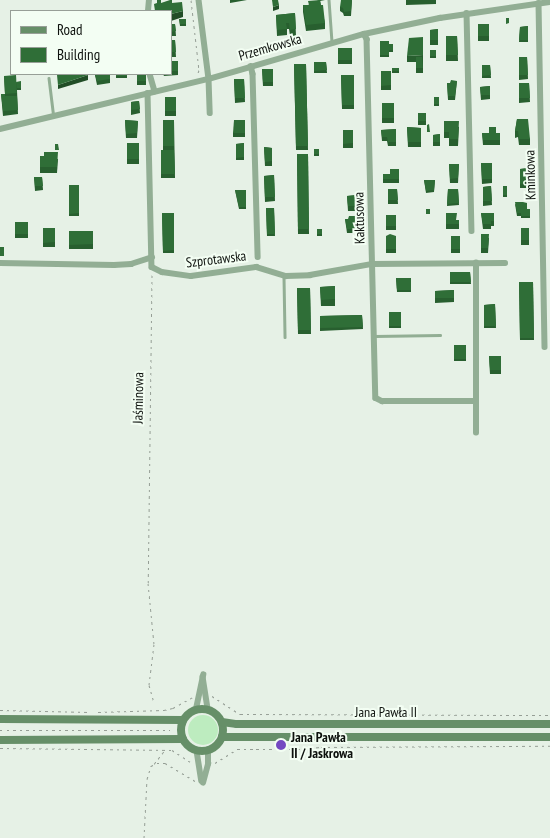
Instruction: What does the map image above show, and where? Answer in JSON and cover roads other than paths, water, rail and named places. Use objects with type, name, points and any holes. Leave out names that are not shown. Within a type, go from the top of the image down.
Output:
[{"type":"street","points":[[199,0],[209,79],[210,113]]},
{"type":"street","name":"Przemkowska","points":[[0,129],[209,79],[364,34],[467,13],[550,2]]},
{"type":"street","name":"Kminkowa","points":[[539,3],[545,348]]},
{"type":"street","points":[[467,13],[472,231]]},
{"type":"street","name":"Kaktusowa","points":[[364,34],[367,39],[376,398],[379,400],[476,401]]},
{"type":"street","points":[[251,66],[254,74],[258,257]]},
{"type":"street","points":[[150,75],[155,91]]},
{"type":"street","points":[[0,263],[114,265],[131,264],[152,257],[148,93]]},
{"type":"street","name":"Szprotawska","points":[[152,257],[152,267],[182,276],[256,267],[284,276],[310,275],[372,264],[505,263]]},
{"type":"street","points":[[476,263],[476,433]]},
{"type":"street","points":[[196,709],[203,675],[208,696],[208,709]]},
{"type":"street","points":[[196,709],[208,709],[218,715],[222,722],[222,737],[219,744],[208,750],[197,750],[186,744],[183,739],[181,726],[183,720],[196,709]]},
{"type":"street","points":[[0,719],[183,720]]},
{"type":"street","name":"Jana Pawła II","points":[[222,722],[237,724],[550,724]]},
{"type":"street","name":"Jana Pawła II","points":[[222,737],[550,737]]},
{"type":"street","points":[[0,740],[183,739]]},
{"type":"street","points":[[197,750],[198,764],[203,783],[208,764],[208,750]]},
{"type":"lane","points":[[329,0],[332,43]]},
{"type":"lane","points":[[49,78],[54,116]]},
{"type":"lane","points":[[284,276],[285,337]]},
{"type":"lane","points":[[375,336],[440,335]]},
{"type":"place","name":"Jana Pawła II / Jaskrowa","points":[[281,745]]}]
